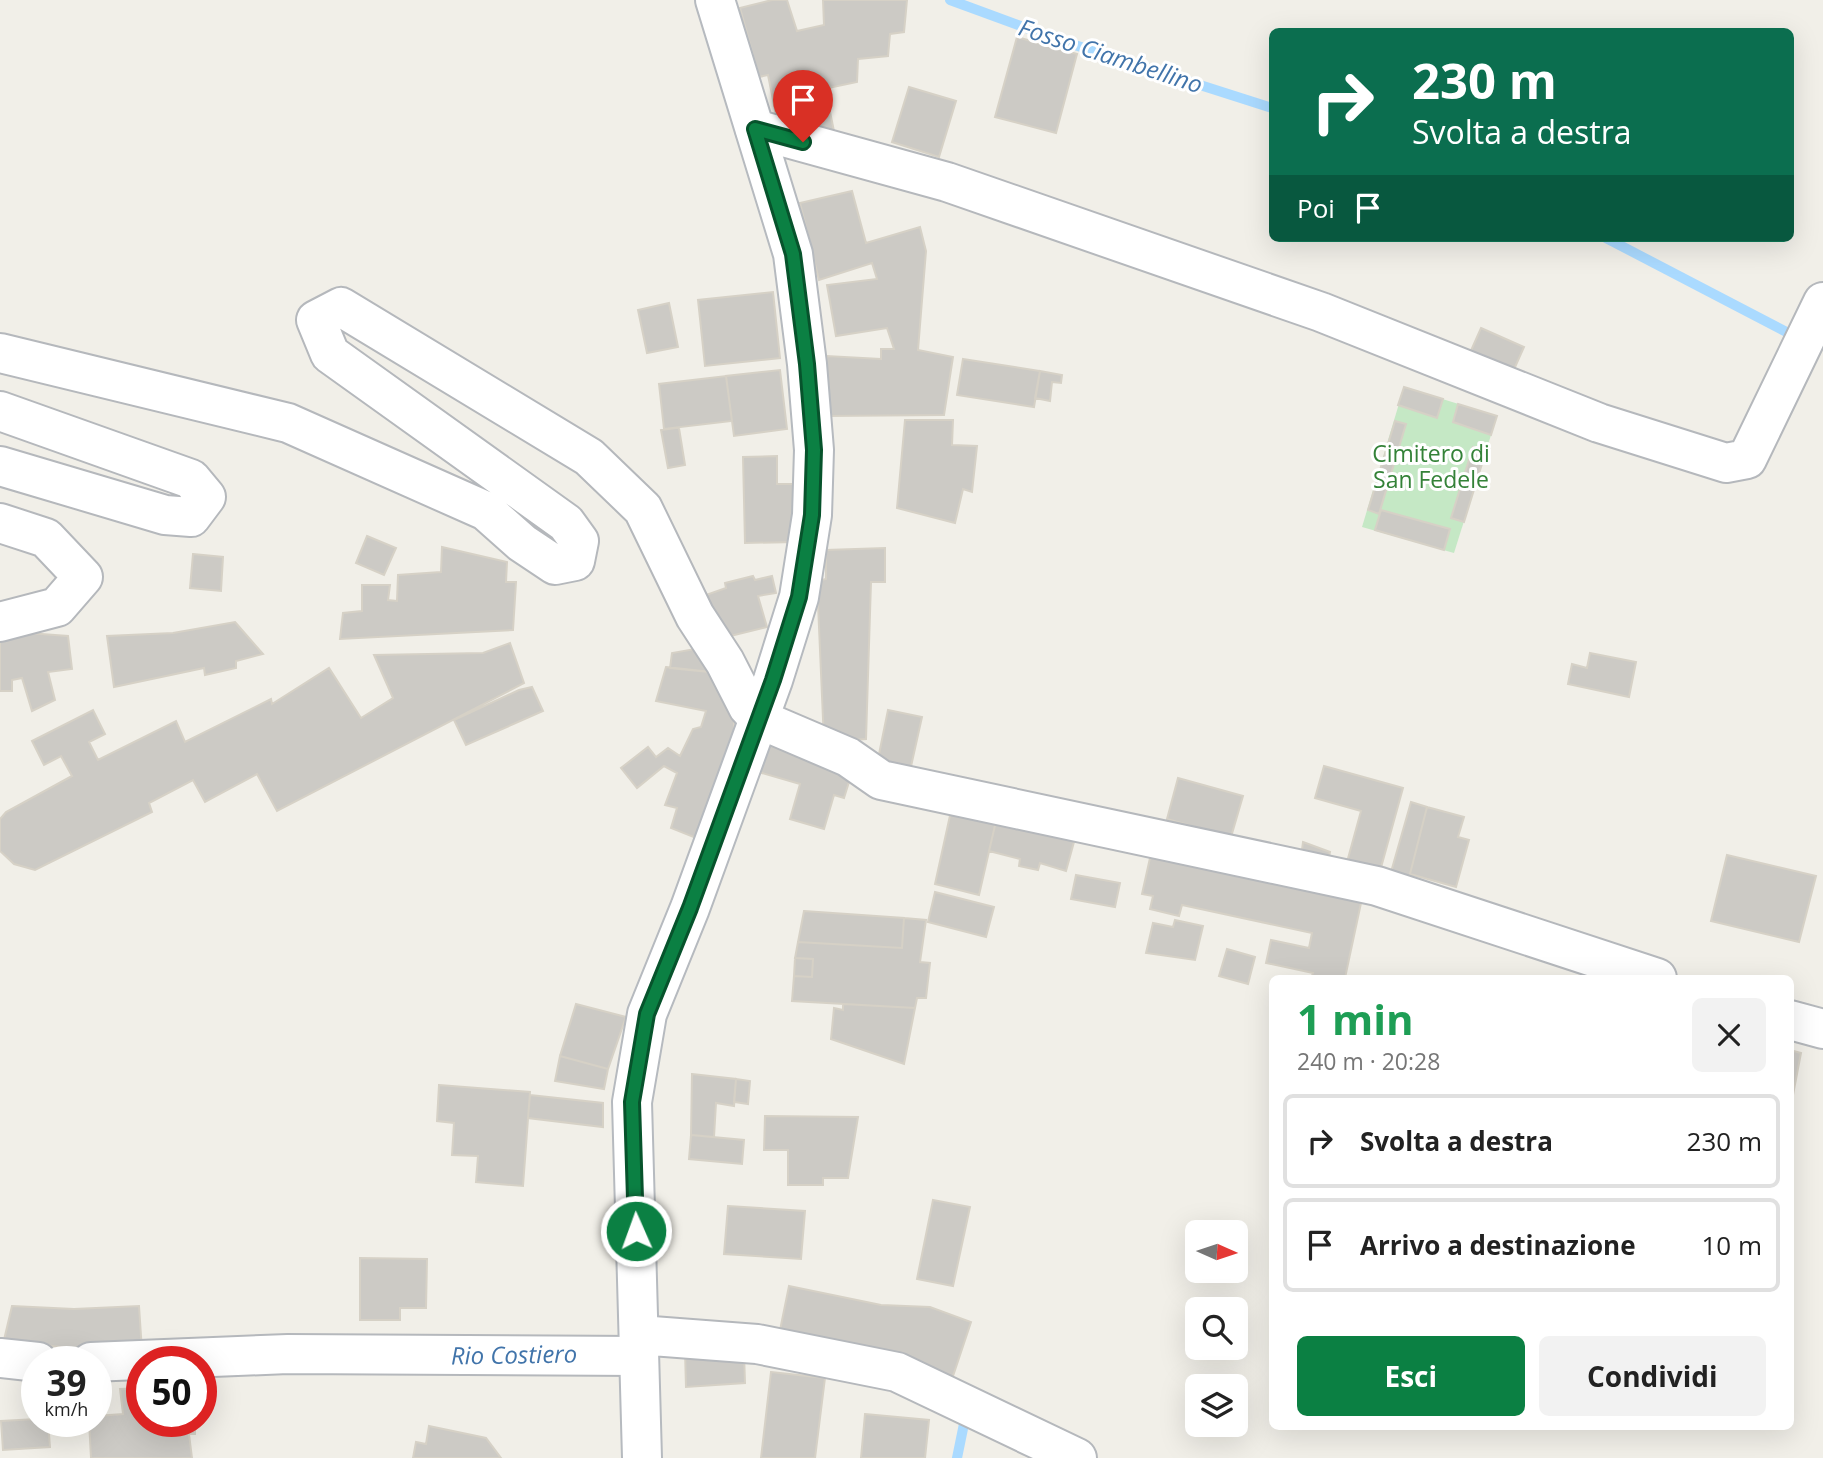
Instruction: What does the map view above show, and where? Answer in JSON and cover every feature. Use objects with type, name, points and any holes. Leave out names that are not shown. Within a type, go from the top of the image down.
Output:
[{"type":"street","points":[[642,1458],[632,1102],[647,1014],[690,908],[759,719],[799,597],[812,515],[814,450],[807,364],[793,254],[715,0]]},
{"type":"street","points":[[755,129],[947,182],[1321,312],[1599,423],[1726,463],[1747,459],[1814,320]]},
{"type":"street","points":[[0,354],[288,423],[486,512],[555,565],[575,561],[579,541],[566,523],[330,355],[316,320],[341,307],[589,457],[643,509],[695,616],[725,662],[748,707],[759,719],[848,757],[881,780],[1377,886],[1648,975]]},
{"type":"street","points":[[0,411],[191,479],[206,497],[191,517],[165,515],[0,466]]},
{"type":"street","points":[[0,523],[46,538],[83,577],[57,607],[0,622]]},
{"type":"street","points":[[1794,1021],[1823,1029]]},
{"type":"street","points":[[112,1361],[288,1354],[757,1344],[897,1371],[1077,1458]]},
{"type":"street","points":[[0,1358],[21,1360]]},
{"type":"green space","name":"Cimitero di San Fedele","points":[[1404,387],[1497,416],[1454,553],[1362,527]]},
{"type":"building","points":[[772,0],[787,0],[797,31],[824,25],[823,0],[907,0],[904,32],[890,34],[888,56],[858,59],[857,82],[814,91],[817,104],[828,102],[836,141],[777,120],[768,75],[759,77],[740,8]]},
{"type":"building","points":[[1017,37],[1077,54],[1056,133],[995,117]]},
{"type":"building","points":[[909,87],[956,101],[939,157],[892,142]]},
{"type":"building","points":[[852,191],[866,243],[920,227],[926,251],[918,350],[953,357],[944,415],[827,416],[827,356],[881,359],[881,349],[894,349],[887,328],[836,336],[827,285],[877,279],[872,263],[819,280],[800,203]]},
{"type":"building","points":[[773,292],[780,358],[705,366],[698,300]]},
{"type":"building","points":[[669,303],[678,347],[647,353],[638,310]]},
{"type":"building","points":[[1481,328],[1524,347],[1508,383],[1465,364]]},
{"type":"building","points":[[963,359],[1040,371],[1034,407],[957,395]]},
{"type":"building","points":[[780,370],[787,429],[734,436],[726,376]]},
{"type":"building","points":[[1040,371],[1062,375],[1061,383],[1052,382],[1050,401],[1035,398]]},
{"type":"building","points":[[726,376],[732,421],[664,429],[659,384]]},
{"type":"building","points":[[1404,387],[1443,399],[1437,418],[1398,405]]},
{"type":"building","points":[[1458,404],[1497,416],[1491,435],[1453,422]]},
{"type":"building","points":[[905,420],[953,420],[952,445],[977,446],[972,492],[963,489],[955,523],[897,508]]},
{"type":"building","points":[[1395,421],[1406,424],[1379,514],[1368,510]]},
{"type":"building","points":[[679,428],[685,465],[668,468],[661,430]]},
{"type":"building","points":[[1473,447],[1486,451],[1464,522],[1451,518]]},
{"type":"building","points":[[777,456],[777,484],[793,484],[795,542],[745,543],[743,457]]},
{"type":"building","points":[[1381,510],[1450,529],[1444,550],[1375,530]]},
{"type":"building","points":[[367,536],[396,548],[384,575],[356,563]]},
{"type":"building","points":[[442,547],[507,562],[506,582],[516,582],[513,630],[340,639],[343,613],[362,611],[362,585],[390,585],[388,600],[397,601],[398,575],[441,572]]},
{"type":"building","points":[[885,548],[885,582],[871,582],[866,739],[824,742],[817,581],[826,579],[826,550]]},
{"type":"building","points":[[193,554],[223,557],[221,591],[190,588]]},
{"type":"building","points":[[753,576],[755,580],[772,576],[776,593],[758,596],[767,627],[722,638],[703,596],[726,588],[725,583]]},
{"type":"building","points":[[235,622],[263,654],[236,661],[236,668],[205,675],[204,668],[114,687],[107,636],[173,633]]},
{"type":"building","points":[[0,631],[68,636],[72,669],[48,672],[55,700],[32,711],[22,678],[12,680],[12,691],[0,691]]},
{"type":"building","points":[[510,643],[524,683],[277,811],[257,774],[205,802],[193,780],[149,803],[152,812],[35,870],[14,864],[0,851],[0,819],[6,812],[72,776],[61,756],[44,765],[32,741],[93,710],[105,734],[89,742],[98,760],[176,721],[185,742],[271,699],[272,704],[329,668],[361,718],[393,698],[374,655],[483,653]]},
{"type":"building","points":[[706,647],[720,673],[670,668],[672,653]]},
{"type":"building","points":[[1590,653],[1636,662],[1629,697],[1568,684],[1572,664],[1587,668]]},
{"type":"building","points":[[666,667],[720,673],[734,711],[734,739],[701,840],[671,828],[677,808],[665,805],[677,773],[664,766],[637,788],[621,768],[648,747],[656,757],[668,748],[680,756],[693,729],[701,727],[706,711],[656,701]]},
{"type":"building","points":[[532,687],[543,711],[466,745],[454,720],[519,690]]},
{"type":"building","points":[[888,710],[922,717],[910,771],[877,764]]},
{"type":"building","points":[[764,739],[854,766],[844,798],[834,795],[824,829],[790,819],[800,784],[755,771]]},
{"type":"building","points":[[1324,766],[1403,788],[1377,882],[1344,873],[1361,811],[1315,798]]},
{"type":"building","points":[[1178,778],[1243,796],[1231,837],[1167,819]]},
{"type":"building","points":[[1411,802],[1427,807],[1409,878],[1391,872]]},
{"type":"building","points":[[1427,807],[1464,817],[1458,837],[1469,840],[1456,887],[1410,874]]},
{"type":"building","points":[[951,811],[996,821],[979,895],[935,884]]},
{"type":"building","points":[[996,821],[1077,831],[1066,871],[1040,863],[1038,870],[1019,866],[1020,859],[989,851]]},
{"type":"building","points":[[1303,842],[1330,852],[1327,868],[1300,865]]},
{"type":"building","points":[[1152,849],[1364,889],[1346,975],[1312,975],[1313,973],[1266,963],[1271,940],[1309,948],[1312,933],[1182,905],[1179,916],[1150,909],[1153,896],[1142,894]]},
{"type":"building","points":[[1727,855],[1816,876],[1799,942],[1711,921]]},
{"type":"building","points":[[1076,875],[1120,883],[1115,907],[1071,899]]},
{"type":"building","points":[[935,892],[994,907],[986,937],[928,922]]},
{"type":"building","points":[[804,911],[904,918],[902,948],[798,942]]},
{"type":"building","points":[[904,918],[926,920],[920,962],[930,963],[926,998],[917,998],[915,1008],[792,1001],[794,976],[812,977],[813,959],[795,958],[798,942],[902,948]]},
{"type":"building","points":[[1175,920],[1203,926],[1195,960],[1146,953],[1153,923],[1173,927]]},
{"type":"building","points":[[1227,949],[1255,957],[1248,984],[1219,976]]},
{"type":"building","points":[[795,958],[813,959],[812,977],[794,976]]},
{"type":"building","points":[[576,1004],[626,1017],[608,1069],[560,1056]]},
{"type":"building","points":[[843,1004],[915,1008],[904,1064],[831,1039],[834,1008],[843,1010]]},
{"type":"building","points":[[1794,1051],[1801,1053],[1794,1090]]},
{"type":"building","points":[[560,1056],[608,1069],[604,1089],[555,1081]]},
{"type":"building","points":[[692,1074],[736,1079],[734,1106],[716,1103],[714,1137],[691,1135]]},
{"type":"building","points":[[736,1079],[750,1081],[748,1104],[734,1102]]},
{"type":"building","points":[[439,1085],[530,1092],[523,1186],[476,1182],[478,1156],[452,1155],[454,1123],[437,1121]]},
{"type":"building","points":[[530,1095],[603,1103],[603,1127],[528,1118]]},
{"type":"building","points":[[765,1116],[858,1117],[848,1178],[823,1178],[823,1185],[788,1185],[788,1150],[764,1150]]},
{"type":"building","points":[[691,1135],[744,1140],[742,1164],[689,1159]]},
{"type":"building","points":[[933,1200],[970,1207],[953,1286],[917,1279]]},
{"type":"building","points":[[728,1206],[805,1211],[801,1259],[724,1254]]},
{"type":"building","points":[[360,1258],[427,1259],[426,1308],[400,1308],[400,1320],[360,1320]]},
{"type":"building","points":[[789,1286],[881,1305],[930,1307],[971,1322],[950,1385],[778,1340]]},
{"type":"building","points":[[12,1306],[74,1309],[139,1306],[142,1346],[126,1346],[126,1351],[112,1350],[112,1346],[53,1346],[4,1340]]},
{"type":"building","points":[[685,1351],[744,1353],[745,1383],[686,1387]]},
{"type":"building","points":[[771,1372],[825,1378],[815,1458],[761,1458]]},
{"type":"building","points":[[120,1389],[126,1389],[126,1437],[189,1437],[192,1458],[91,1458],[90,1437],[112,1437],[112,1415],[123,1414]]},
{"type":"building","points":[[865,1414],[929,1420],[925,1458],[861,1458]]},
{"type":"building","points":[[21,1420],[21,1437],[49,1437],[50,1447],[3,1450],[1,1421]]},
{"type":"building","points":[[429,1426],[486,1438],[501,1458],[413,1458],[416,1442],[426,1444]]},
{"type":"waterway","name":"Fosso Ciambellino","points":[[950,0],[1056,39],[1269,107]]},
{"type":"waterway","name":"Fosso Ciambellino","points":[[1614,242],[1798,338]]},
{"type":"waterway","points":[[957,1458],[966,1414]]},
{"type":"route","points":[[636,1231],[632,1102],[647,1014],[690,908],[773,680],[799,597],[812,515],[814,450],[807,364],[793,254],[755,129],[803,142]]},
{"type":"water label","name":"Rio Costiero","points":[[514,1354]]}]
